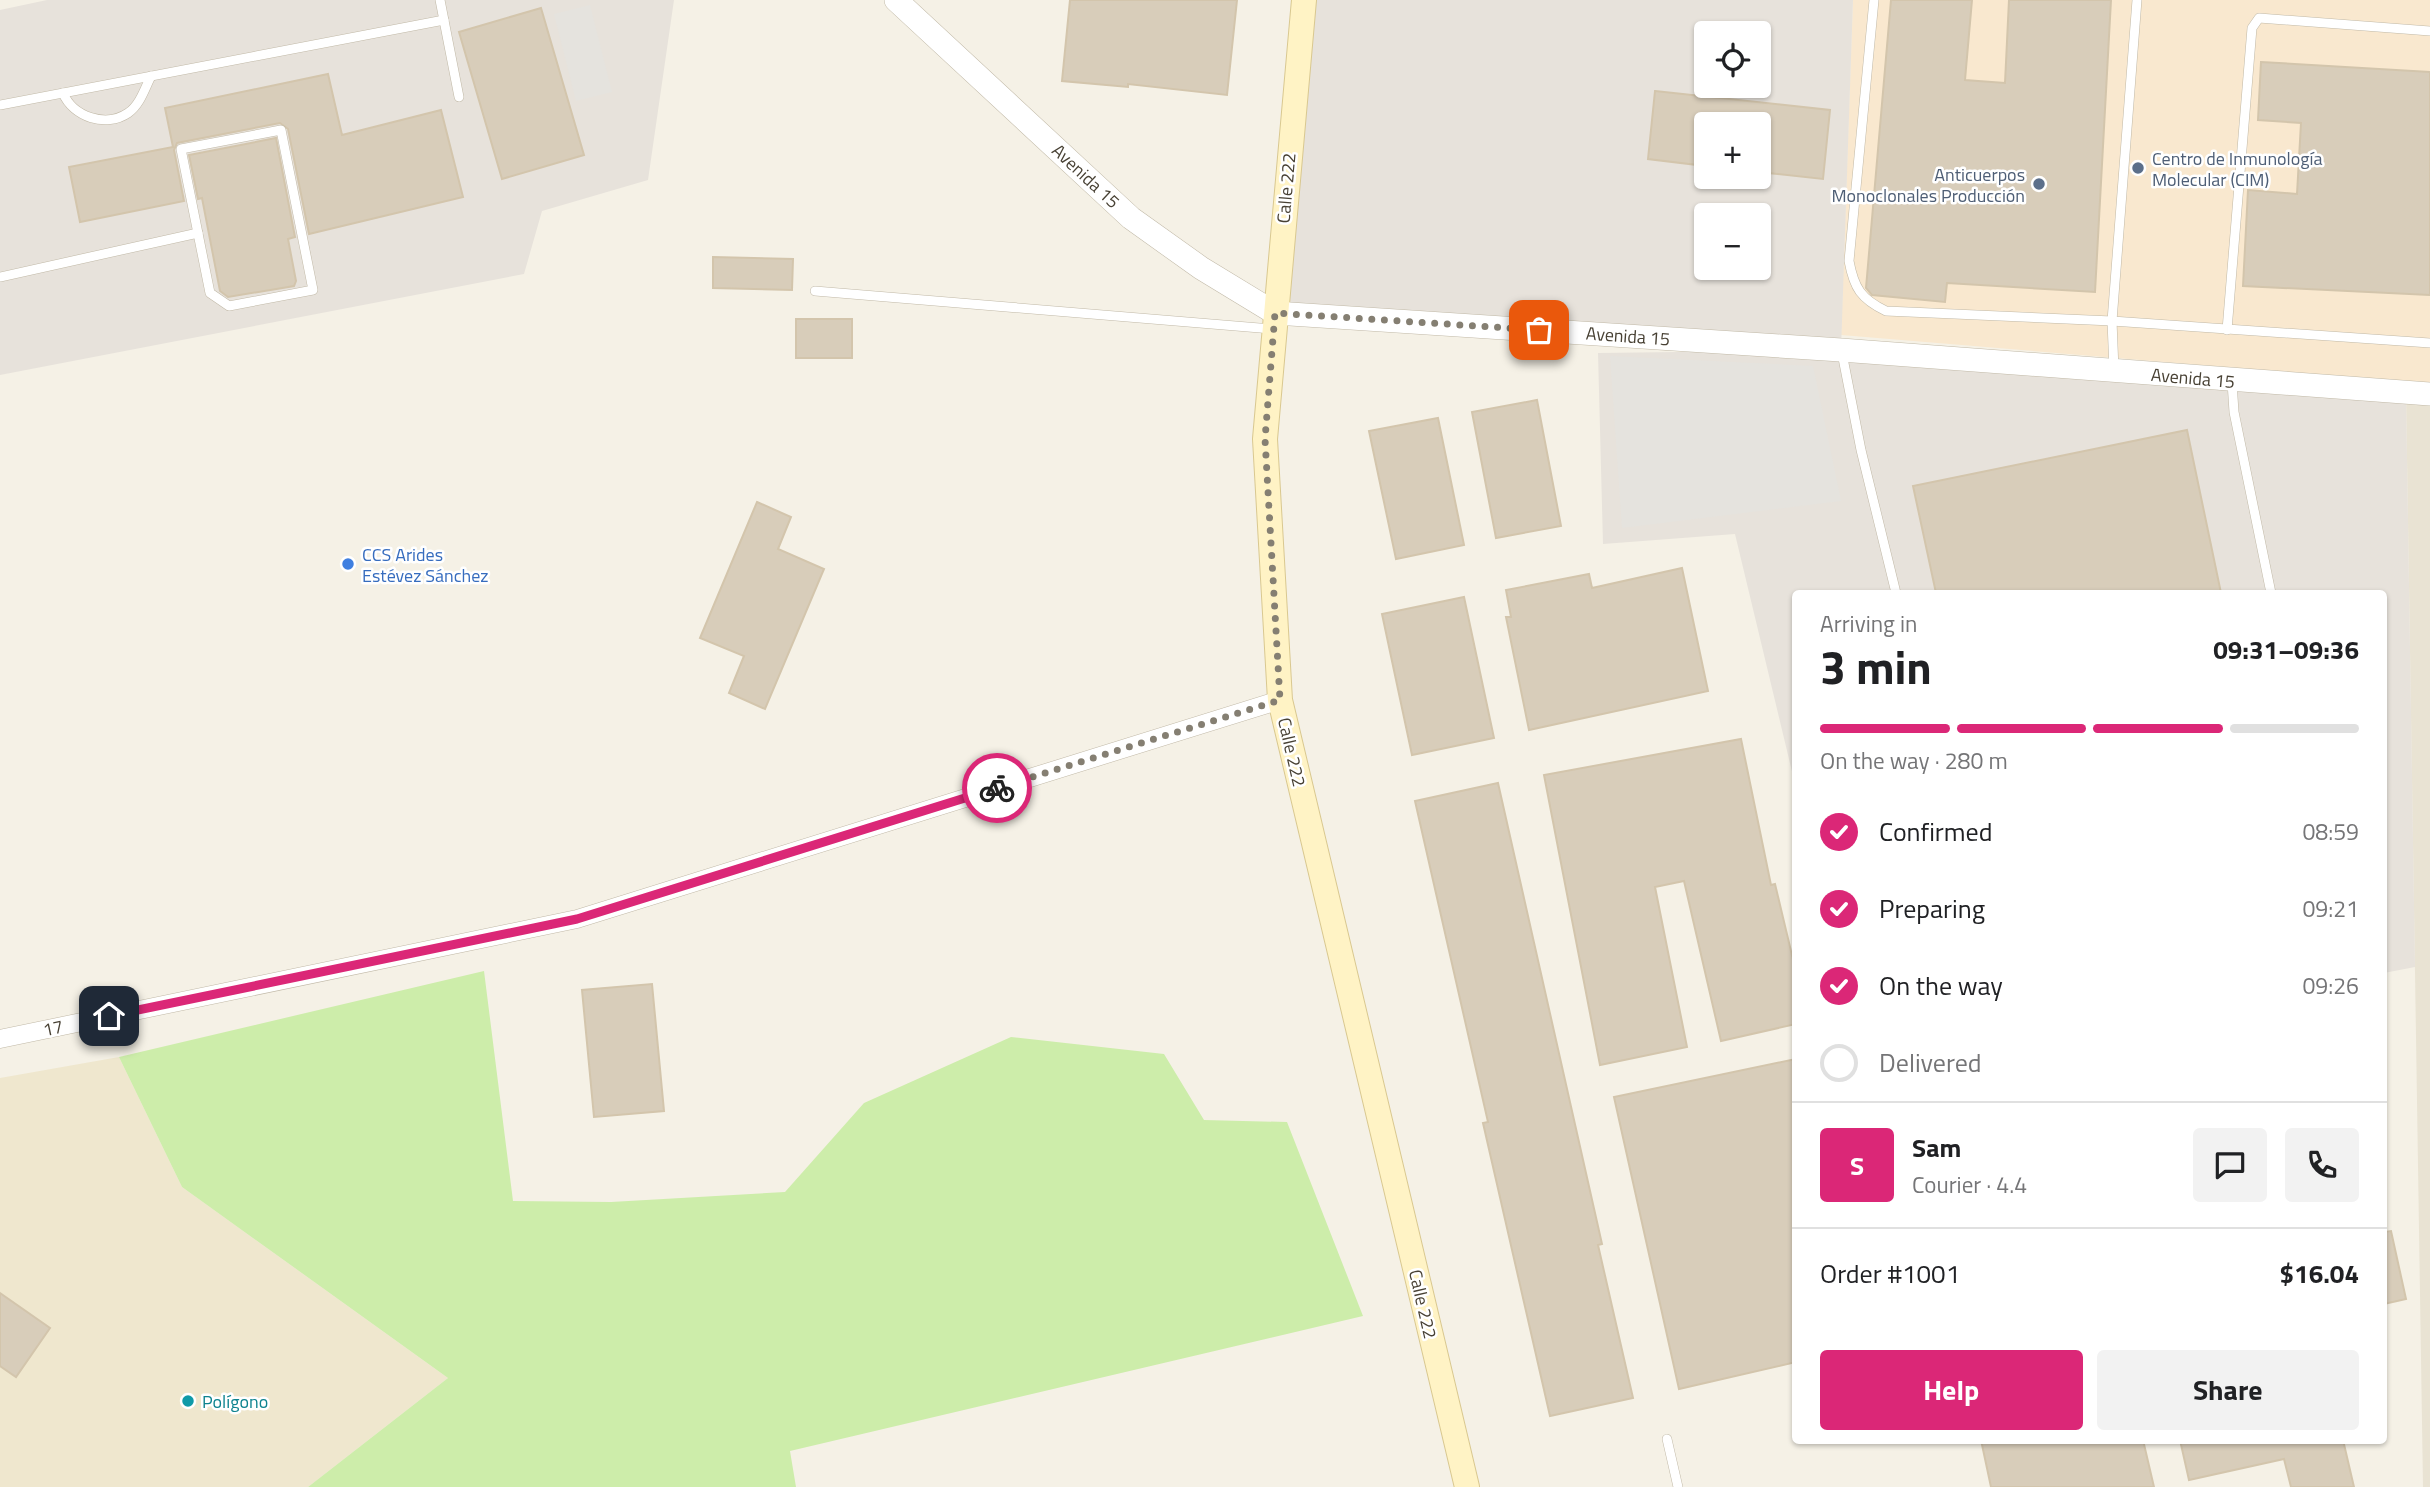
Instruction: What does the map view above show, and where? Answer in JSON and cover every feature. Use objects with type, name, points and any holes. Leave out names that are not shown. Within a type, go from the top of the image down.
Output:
[{"type":"main road","name":"Calle 222","points":[[1304,0],[1265,439],[1280,700],[1467,1487]]},
{"type":"street","name":"Avenida 15","points":[[896,0],[1132,218],[1274,321],[1841,350],[2430,394]]},
{"type":"street","name":"17","points":[[0,1039],[577,919],[1280,700]]},
{"type":"lane","points":[[440,0],[459,97]]},
{"type":"lane","points":[[1874,0],[1849,261],[1854,286],[1866,301],[1886,312],[2112,321],[2430,343]]},
{"type":"lane","points":[[2114,371],[2112,321],[2137,0]]},
{"type":"lane","points":[[2227,330],[2252,28],[2259,18],[2430,31]]},
{"type":"lane","points":[[0,105],[444,20]]},
{"type":"lane","points":[[63,93],[75,110],[92,119],[109,120],[127,114],[132,109],[151,76]]},
{"type":"lane","points":[[281,130],[313,290],[229,306],[210,293],[198,233],[181,149],[281,130]]},
{"type":"lane","points":[[0,277],[198,233]]},
{"type":"lane","points":[[815,291],[1274,321]]},
{"type":"lane","points":[[1841,350],[1861,450],[1895,590]]},
{"type":"lane","points":[[2232,381],[2234,412],[2270,590]]},
{"type":"lane","points":[[1667,1439],[1678,1487]]},
{"type":"shaded area","points":[[47,0],[674,0],[648,180],[542,211],[524,274],[0,375],[0,10]]},
{"type":"shaded area","points":[[1304,0],[1853,0],[1841,350],[2406,393],[2415,967],[2387,972],[2387,590],[1792,590],[1792,772],[1735,534],[1603,544],[1598,353],[1828,350],[1275,313]]},
{"type":"shaded area","name":"Centro de Inmunología Molecular (CIM)","points":[[1853,0],[2430,0],[2430,384],[1841,335]]},
{"type":"shaded area","points":[[590,5],[612,92],[576,101],[554,14]]},
{"type":"shaded area","points":[[1610,356],[1813,366],[1841,501],[1622,528]]},
{"type":"shaded area","points":[[2430,384],[2430,1487],[2423,1487],[2406,393]]},
{"type":"shaded area","points":[[119,1057],[182,1187],[448,1378],[308,1487],[0,1487],[0,1078]]},
{"type":"green space","points":[[484,971],[513,1201],[611,1202],[785,1192],[864,1103],[1011,1037],[1164,1054],[1204,1120],[1287,1122],[1363,1316],[790,1451],[796,1487],[308,1487],[448,1378],[182,1187],[119,1057]]},
{"type":"building","points":[[1070,0],[1237,0],[1227,95],[1128,84],[1128,87],[1062,81]]},
{"type":"building","points":[[1891,0],[1972,0],[1965,80],[2005,83],[2009,0],[2111,0],[2095,292],[1947,283],[1945,302],[1872,295],[1866,288]]},
{"type":"building","points":[[541,8],[584,155],[502,179],[459,32]]},
{"type":"building","name":"Centro de Inmunología Molecular (CIM)","points":[[2261,62],[2430,72],[2430,295],[2243,286],[2248,190],[2297,194],[2301,123],[2258,120]]},
{"type":"building","points":[[328,74],[342,135],[441,110],[463,197],[309,234],[288,129],[280,123],[177,143],[174,150],[184,201],[80,222],[69,167],[173,147],[165,108]]},
{"type":"building","points":[[1655,91],[1694,95],[1694,98],[1719,98],[1830,110],[1823,179],[1771,173],[1771,112],[1694,112],[1694,165],[1648,159]]},
{"type":"building","points":[[276,138],[295,237],[288,239],[296,281],[294,286],[228,297],[220,291],[202,198],[198,199],[189,155]]},
{"type":"building","points":[[713,257],[793,259],[792,290],[713,288]]},
{"type":"building","points":[[796,319],[852,319],[852,358],[796,358]]},
{"type":"building","points":[[1537,400],[1561,526],[1496,538],[1472,412]]},
{"type":"building","points":[[1438,418],[1464,545],[1396,559],[1369,431]]},
{"type":"building","points":[[2187,430],[2220,590],[1935,590],[1913,486]]},
{"type":"building","points":[[757,502],[791,517],[778,549],[824,569],[765,709],[729,693],[744,656],[700,638]]},
{"type":"building","points":[[1682,568],[1708,691],[1529,730],[1506,617],[1511,617],[1506,590],[1589,574],[1592,588]]},
{"type":"building","points":[[1464,597],[1494,738],[1412,755],[1382,614]]},
{"type":"building","points":[[1741,739],[1771,885],[1775,884],[1792,955],[1792,1025],[1721,1041],[1684,881],[1655,887],[1687,1047],[1600,1065],[1544,775]]},
{"type":"building","points":[[1498,783],[1602,1244],[1598,1245],[1633,1398],[1550,1416],[1483,1123],[1488,1122],[1415,801]]},
{"type":"building","points":[[652,984],[664,1111],[594,1117],[582,990]]},
{"type":"building","points":[[1792,1060],[1792,1363],[1679,1389],[1614,1097]]},
{"type":"building","points":[[2391,1231],[2406,1299],[2387,1303],[2387,1232]]},
{"type":"building","points":[[0,1293],[50,1328],[16,1377],[0,1366]]},
{"type":"building","points":[[1982,1444],[2144,1444],[2154,1487],[1991,1487]]},
{"type":"building","points":[[2181,1444],[2344,1444],[2354,1487],[2291,1487],[2284,1459],[2189,1480]]},
{"type":"way so far","points":[[997,788],[1280,700],[1265,439],[1275,313],[1539,330]]},
{"type":"place","name":"Centro de Inmunología Molecular (CIM)","points":[[2138,168]]},
{"type":"place","name":"Anticuerpos Monoclonales Producción","points":[[2039,184]]},
{"type":"place","name":"CCS Arides Estévez Sánchez","points":[[348,564]]},
{"type":"place","name":"Polígono","points":[[188,1401]]},
{"type":"route","points":[[109,1016],[577,919],[997,788]]}]
